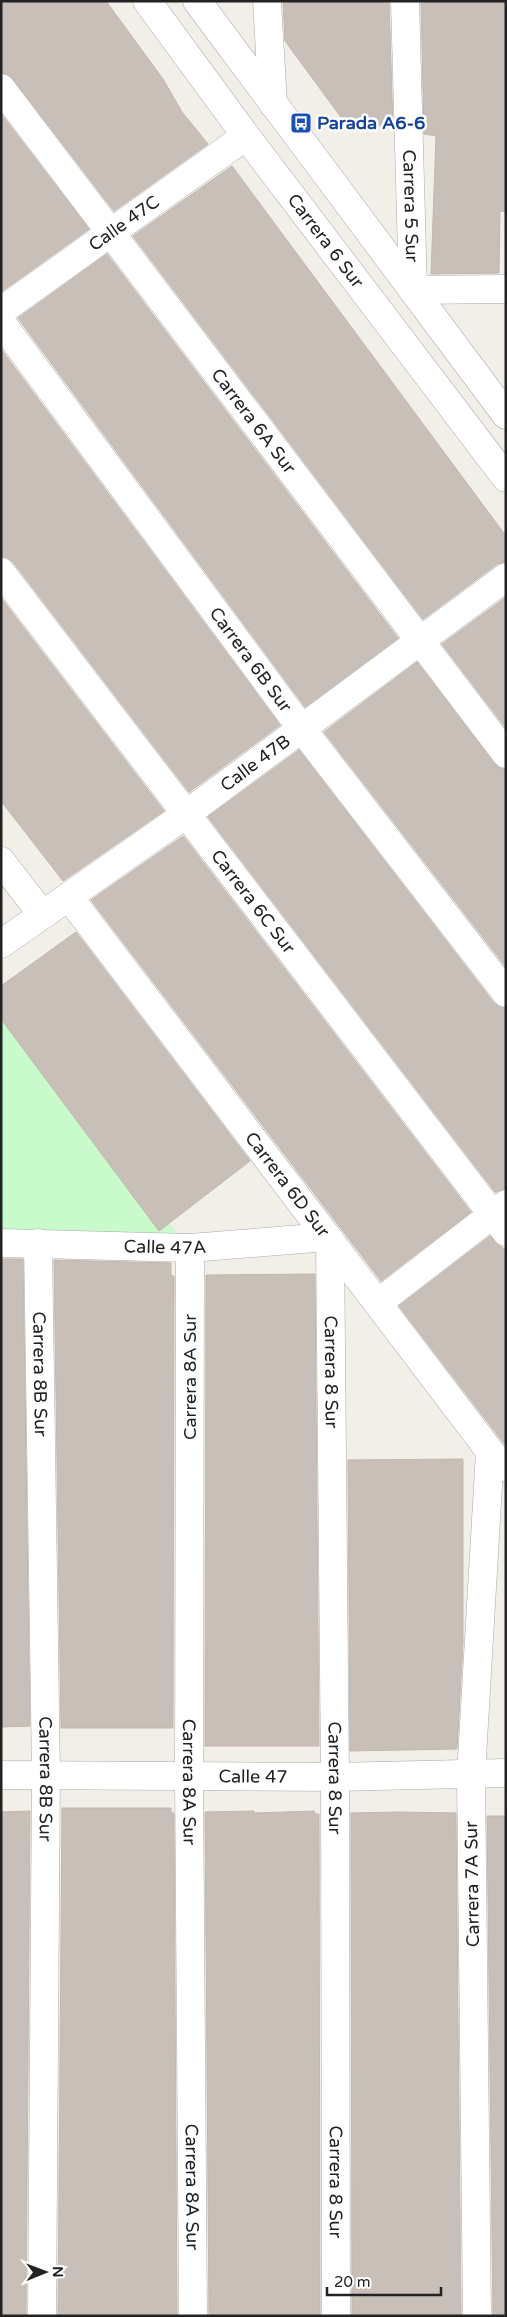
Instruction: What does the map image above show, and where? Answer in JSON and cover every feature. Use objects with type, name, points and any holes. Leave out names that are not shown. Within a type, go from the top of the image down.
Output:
[{"type":"street","name":"Carrera 6 Sur","points":[[147,1],[246,136],[506,478]]},
{"type":"street","points":[[198,1],[273,104],[504,410]]},
{"type":"street","points":[[267,1],[273,104]]},
{"type":"street","name":"Carrera 5 Sur","points":[[405,1],[413,290]]},
{"type":"street","name":"Carrera 6A Sur","points":[[1,88],[419,642],[506,754]]},
{"type":"street","name":"Calle 47C","points":[[1,310],[246,136]]},
{"type":"street","points":[[413,290],[506,289]]},
{"type":"street","name":"Carrera 6B Sur","points":[[1,322],[302,729],[506,994]]},
{"type":"street","name":"Carrera 6C Sur","points":[[1,572],[185,815],[501,1217]]},
{"type":"street","name":"Calle 47B","points":[[1,944],[185,815],[506,577]]},
{"type":"street","points":[[1,861],[42,914]]},
{"type":"street","name":"Carrera 6D Sur","points":[[69,897],[498,1462]]},
{"type":"street","points":[[378,1303],[501,1217]]},
{"type":"street","name":"Calle 47A","points":[[1,1243],[190,1248],[328,1239]]},
{"type":"street","name":"Carrera 8 Sur","points":[[328,1239],[335,1777],[336,2316]]},
{"type":"street","name":"Carrera 8B Sur","points":[[38,1243],[46,1775],[42,2316]]},
{"type":"street","name":"Carrera 8A Sur","points":[[190,1248],[193,2316]]},
{"type":"street","name":"Carrera 7A Sur","points":[[478,2316],[471,1774],[498,1462]]},
{"type":"street","name":"Calle 47","points":[[1,1775],[335,1777],[506,1773]]},
{"type":"green space","points":[[1,1019],[188,1246],[1,1247]]},
{"type":"building","points":[[1,1],[106,1],[163,79],[182,112],[208,144],[114,211],[13,79],[7,74],[1,73]]},
{"type":"building","points":[[283,1],[389,1],[393,128],[343,120],[285,41]]},
{"type":"building","points":[[421,1],[506,1],[506,212],[500,211],[499,273],[431,274],[436,136],[424,134]]},
{"type":"building","points":[[1,114],[89,229],[1,292]]},
{"type":"building","points":[[232,166],[506,536],[506,562],[497,564],[423,619],[133,236]]},
{"type":"building","points":[[107,254],[398,638],[305,707],[18,318]]},
{"type":"building","points":[[1,349],[280,725],[189,792],[13,562],[1,557]]},
{"type":"building","points":[[506,597],[506,728],[442,644]]},
{"type":"building","points":[[1,598],[164,811],[63,881],[1,801]]},
{"type":"building","points":[[417,662],[494,763],[500,768],[506,769],[506,967],[324,732]]},
{"type":"building","points":[[299,750],[494,1003],[506,1008],[506,1189],[495,1192],[208,817]]},
{"type":"building","points":[[183,836],[471,1212],[381,1281],[91,900]]},
{"type":"building","points":[[76,932],[250,1161],[159,1231],[1,1019],[1,986]]},
{"type":"building","points":[[490,1236],[506,1251],[506,1446],[399,1306]]},
{"type":"building","points":[[1,1259],[23,1259],[30,1726],[1,1727]]},
{"type":"building","points":[[54,1260],[171,1263],[171,1276],[174,1276],[173,1728],[61,1728]]},
{"type":"building","points":[[315,1274],[319,1746],[205,1746],[206,1275]]},
{"type":"building","points":[[463,1459],[463,1642],[457,1749],[350,1751],[348,1460]]},
{"type":"building","points":[[62,1808],[171,1808],[171,1813],[174,1813],[177,2316],[58,2316]]},
{"type":"building","points":[[30,1811],[26,2316],[1,2316],[1,1812]]},
{"type":"building","points":[[254,1811],[254,1813],[314,1811],[315,1814],[319,1814],[320,2316],[209,2316],[205,1812]]},
{"type":"building","points":[[351,1813],[456,1813],[461,2316],[352,2316]]},
{"type":"building","points":[[487,1816],[506,1816],[506,2316],[493,2316]]},
{"type":"place","name":"Parada A6-6","points":[[301,123]]}]
